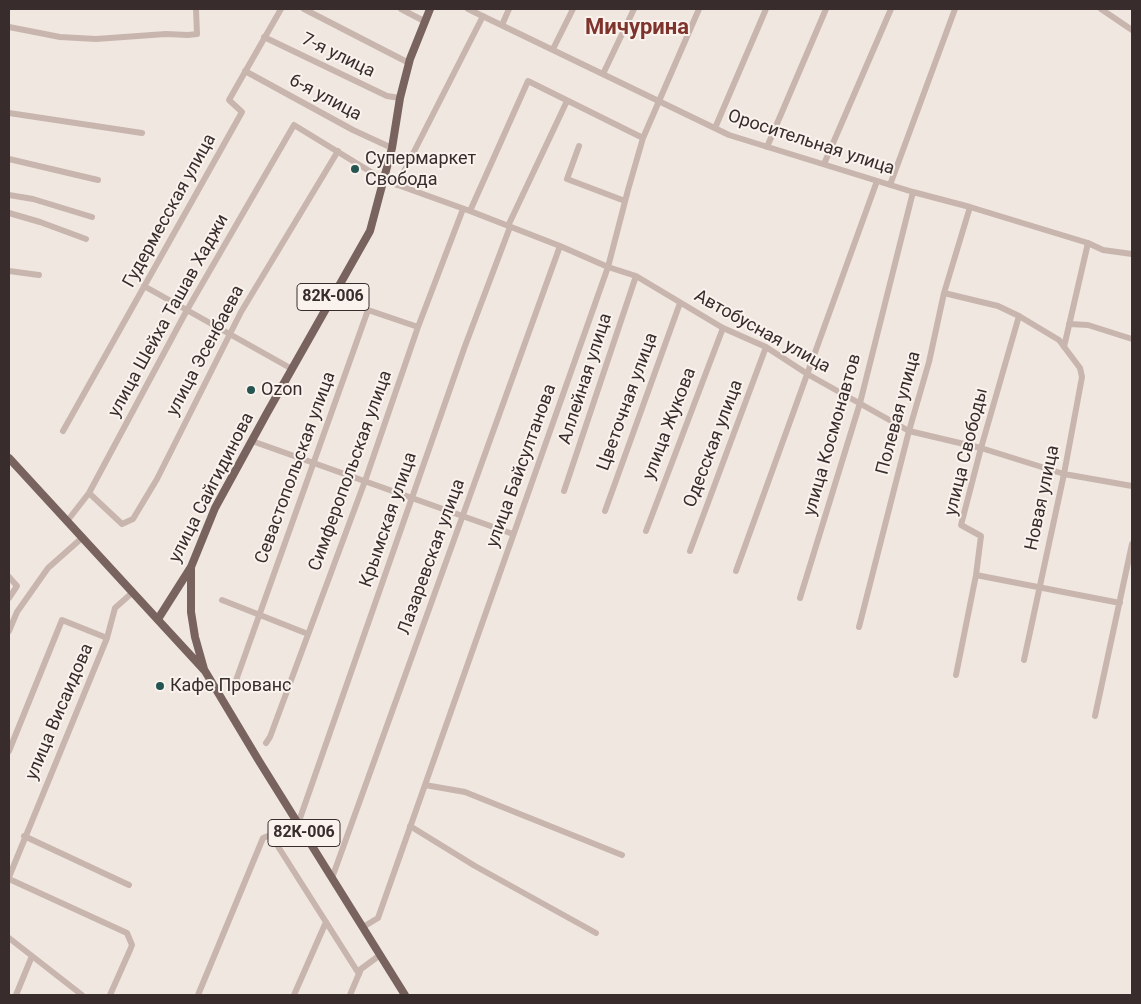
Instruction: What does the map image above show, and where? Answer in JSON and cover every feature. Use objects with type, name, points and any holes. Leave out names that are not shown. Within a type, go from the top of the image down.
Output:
[{"type":"main road","name":"улица Сайгидинова","points":[[158,619],[191,567],[215,508],[370,231],[392,148],[400,98],[409,63],[430,9]]},
{"type":"main road","points":[[9,458],[68,520],[204,671]]},
{"type":"main road","name":"82К-006","points":[[191,567],[191,612],[204,671],[405,995]]},
{"type":"street","points":[[9,26],[60,37],[96,39],[166,34],[197,34],[196,9]]},
{"type":"street","name":"Гудермесская улица","points":[[63,431],[242,112],[229,100],[281,9]]},
{"type":"street","points":[[304,9],[409,63]]},
{"type":"street","points":[[401,9],[424,21]]},
{"type":"street","name":"Оросительная улица","points":[[468,9],[729,135],[913,192],[970,207],[1088,243],[1103,250],[1132,254]]},
{"type":"street","points":[[502,25],[509,9]]},
{"type":"street","points":[[553,49],[573,9]]},
{"type":"street","points":[[603,74],[634,9]]},
{"type":"street","name":"улица Байсултанова","points":[[363,927],[378,918],[608,267],[643,138],[699,9]]},
{"type":"street","points":[[714,128],[766,9]]},
{"type":"street","points":[[767,147],[826,9]]},
{"type":"street","points":[[824,164],[891,9]]},
{"type":"street","points":[[890,185],[955,9]]},
{"type":"street","points":[[1101,9],[1132,30]]},
{"type":"street","points":[[397,185],[483,16]]},
{"type":"street","name":"7-я улица","points":[[264,37],[387,96],[400,98]]},
{"type":"street","name":"6-я улица","points":[[246,71],[353,130],[392,148]]},
{"type":"street","points":[[470,211],[528,81],[643,138]]},
{"type":"street","name":"Крымская улица","points":[[298,824],[465,346],[509,226],[567,101]]},
{"type":"street","points":[[9,113],[142,133]]},
{"type":"street","name":"Автобусная улица","points":[[294,125],[384,180],[470,211],[608,267],[636,276],[722,328],[766,347],[809,375],[909,431],[981,448],[1064,474],[1132,486]]},
{"type":"street","name":"улица Шейха Ташав Хаджи","points":[[68,520],[89,493],[187,310],[294,125]]},
{"type":"street","points":[[579,146],[567,179],[626,201]]},
{"type":"street","name":"улица Эсенбаева","points":[[89,493],[122,524],[133,519],[157,479],[229,335],[338,151]]},
{"type":"street","points":[[9,159],[98,180]]},
{"type":"street","points":[[736,571],[809,375],[878,181]]},
{"type":"street","name":"улица Космонавтов","points":[[800,598],[860,403],[913,192]]},
{"type":"street","points":[[9,196],[33,200],[92,217]]},
{"type":"street","name":"Полевая улица","points":[[860,627],[909,431],[929,362],[944,293],[970,207]]},
{"type":"street","name":"Симферопольская улица","points":[[266,743],[270,737],[365,481],[418,327],[462,208]]},
{"type":"street","points":[[9,214],[40,222],[86,239]]},
{"type":"street","points":[[1064,347],[1088,243]]},
{"type":"street","name":"Лазаревская улица","points":[[332,878],[560,246]]},
{"type":"street","points":[[9,270],[39,276]]},
{"type":"street","name":"Аллейная улица","points":[[564,491],[636,276]]},
{"type":"street","points":[[144,286],[292,369]]},
{"type":"street","name":"Новая улица","points":[[944,293],[998,306],[1059,340],[1080,368],[1082,377],[1064,474],[1024,660]]},
{"type":"street","name":"Цветочная улица","points":[[605,511],[680,303]]},
{"type":"street","name":"Севастопольская улица","points":[[234,686],[368,310],[418,327]]},
{"type":"street","name":"улица Свободы","points":[[956,675],[976,575],[981,536],[961,525],[1019,316]]},
{"type":"street","points":[[1069,324],[1088,325],[1132,339]]},
{"type":"street","name":"улица Жукова","points":[[646,531],[722,328]]},
{"type":"street","name":"Одесская улица","points":[[690,551],[766,347]]},
{"type":"street","points":[[252,441],[513,534]]},
{"type":"street","points":[[9,631],[17,612],[48,568],[83,537]]},
{"type":"street","points":[[1095,716],[1132,544]]},
{"type":"street","points":[[976,575],[1120,603]]},
{"type":"street","points":[[9,577],[17,586],[9,598]]},
{"type":"street","points":[[1124,583],[1132,584]]},
{"type":"street","name":"улица Висаидова","points":[[9,878],[12,856],[24,836],[107,638],[116,608],[133,592]]},
{"type":"street","points":[[222,600],[308,634]]},
{"type":"street","points":[[9,751],[62,620],[107,638]]},
{"type":"street","points":[[425,785],[466,792],[622,855]]},
{"type":"street","points":[[410,826],[475,866],[596,933]]},
{"type":"street","points":[[24,836],[129,885]]},
{"type":"street","points":[[198,995],[263,838],[268,836],[272,837],[359,974]]},
{"type":"street","points":[[9,878],[127,932],[132,945],[110,995]]},
{"type":"street","points":[[294,995],[326,922]]},
{"type":"street","points":[[9,938],[82,995]]},
{"type":"street","points":[[350,995],[364,967],[380,955]]},
{"type":"street","points":[[16,995],[32,956]]},
{"type":"place","name":"Супермаркет Свобода","points":[[355,169]]},
{"type":"place","name":"Ozon","points":[[251,390]]},
{"type":"place","name":"Кафе Прованс","points":[[160,686]]},
{"type":"district","name":"Мичурина","points":[[637,28]]}]
